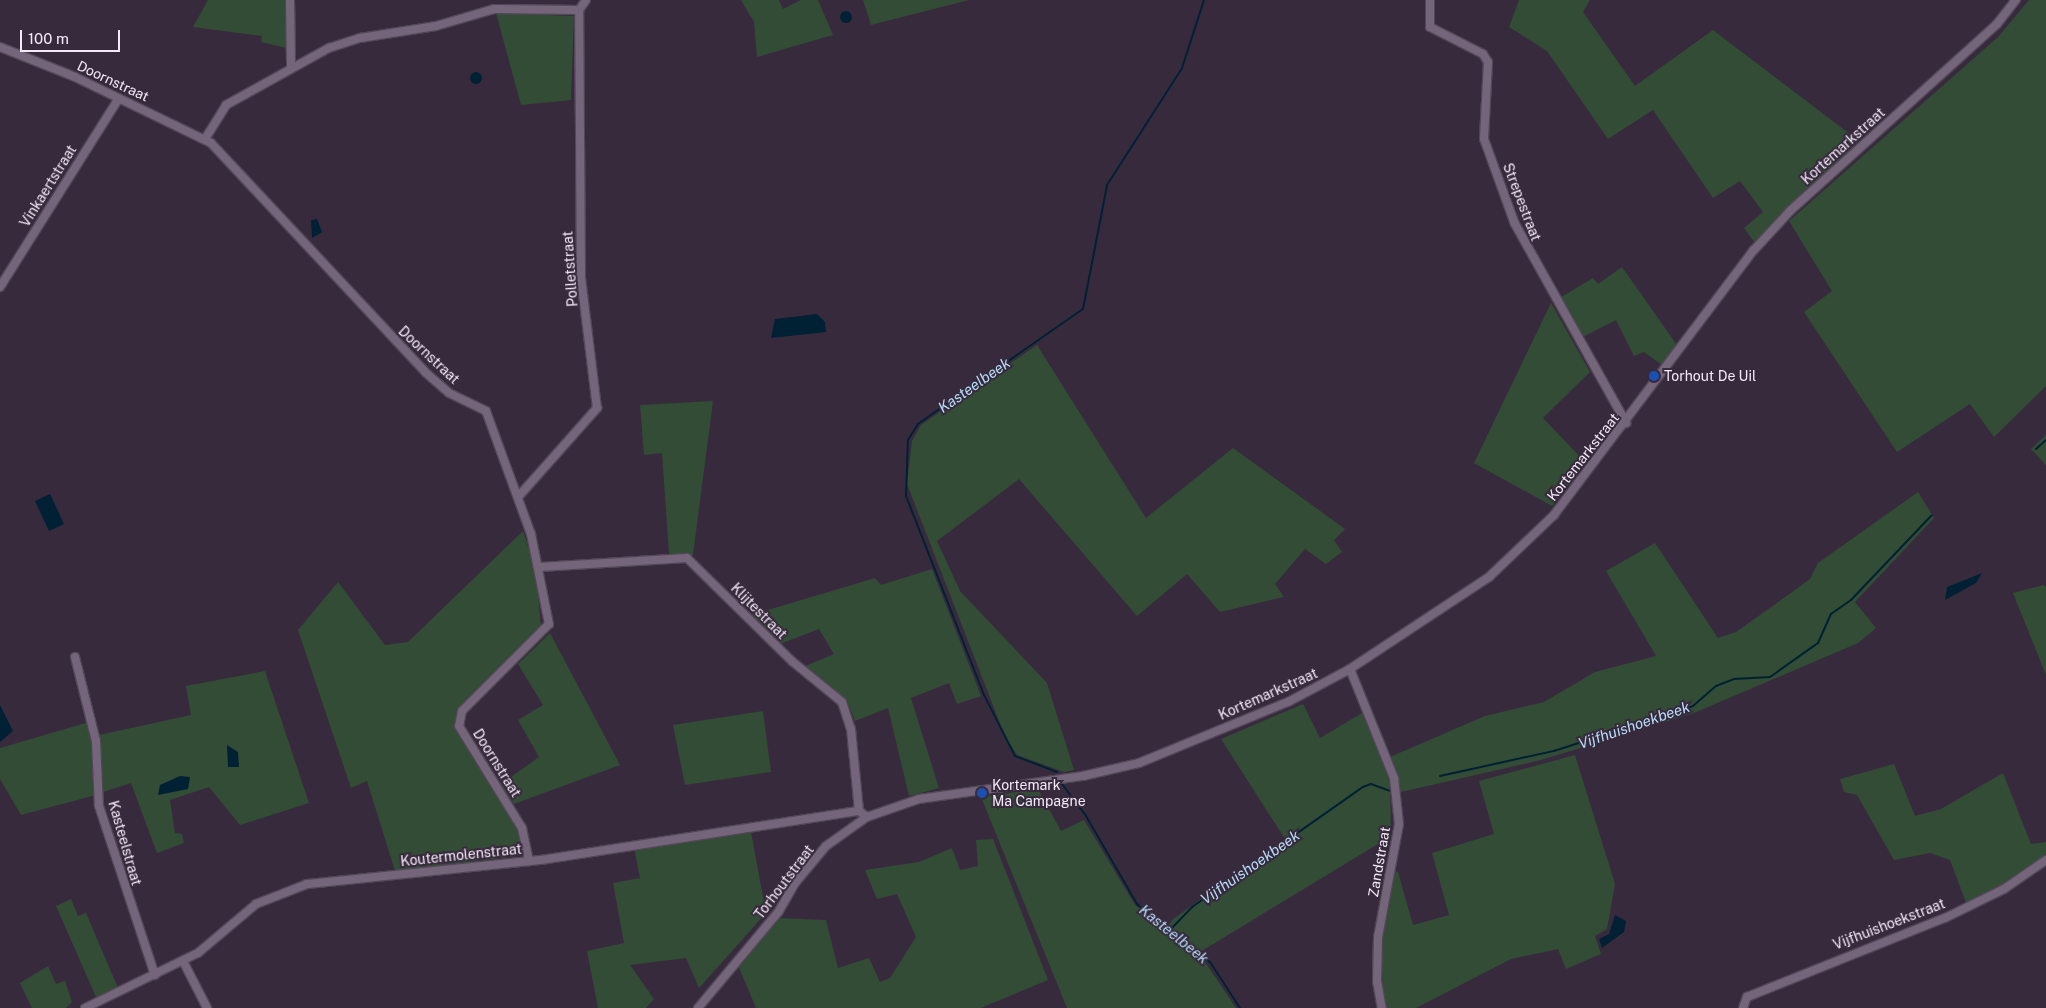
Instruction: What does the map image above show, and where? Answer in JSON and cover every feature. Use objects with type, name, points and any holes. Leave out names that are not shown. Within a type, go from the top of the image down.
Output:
[{"type":"street","points":[[290,0],[291,68]]},
{"type":"street","points":[[205,139],[226,105],[291,68],[360,38],[436,26],[494,8],[578,10],[586,0]]},
{"type":"street","name":"Strepestraat","points":[[1430,0],[1430,27],[1483,54],[1488,62],[1484,139],[1514,224],[1626,423]]},
{"type":"street","name":"Kortemarkstraat","points":[[1061,780],[1139,763],[1288,702],[1350,669],[1489,577],[1554,515],[1626,423],[1764,239],[1997,24],[2016,0]]},
{"type":"street","name":"Polletstraat","points":[[519,496],[597,408],[581,278],[578,10]]},
{"type":"street","name":"Doornstraat","points":[[0,47],[119,98],[205,139],[425,372],[449,393],[486,411],[519,496],[540,567],[548,614],[545,633],[462,710],[459,726],[522,828],[529,861]]},
{"type":"street","name":"Vinkaertstraat","points":[[0,288],[119,98]]},
{"type":"street","name":"Klijtestraat","points":[[540,567],[687,558],[793,662],[842,702],[851,729],[859,811]]},
{"type":"street","name":"Kasteelstraat","points":[[74,657],[96,740],[99,806],[155,975]]},
{"type":"street","name":"Zandstraat","points":[[1350,669],[1394,778],[1399,824],[1378,937],[1377,980],[1382,1008]]},
{"type":"street","name":"Torhoutstraat","points":[[698,1008],[779,912],[796,882],[826,846],[866,817],[919,799],[1061,780]]},
{"type":"street","points":[[859,811],[866,817]]},
{"type":"street","name":"Koutermolenstraat","points":[[86,1008],[183,962],[256,904],[294,888],[529,861],[859,811]]},
{"type":"street","name":"Vijfhuishoekstraat","points":[[1743,1008],[1747,997],[1945,918],[2004,889],[2046,860]]},
{"type":"street","points":[[183,962],[207,1008]]},
{"type":"green space","points":[[208,0],[287,0],[286,48],[261,42],[262,36],[193,27]]},
{"type":"green space","points":[[741,0],[779,0],[783,9],[801,0],[818,0],[833,35],[757,57],[754,22]]},
{"type":"green space","points":[[863,0],[969,0],[871,25]]},
{"type":"green space","points":[[1519,0],[1590,0],[1583,12],[1635,86],[1713,30],[1859,141],[1755,243],[1744,228],[1763,212],[1740,181],[1713,198],[1653,110],[1608,139],[1547,51],[1509,27]]},
{"type":"green space","points":[[2029,0],[2046,0],[2046,386],[1994,437],[1970,404],[1897,452],[1804,312],[1832,291],[1789,221],[1998,37]]},
{"type":"green space","points":[[496,13],[574,16],[571,100],[521,105]]},
{"type":"green space","points":[[1622,267],[1677,345],[1662,365],[1644,352],[1634,356],[1616,320],[1579,339],[1558,299],[1593,278],[1598,284]]},
{"type":"green space","points":[[1551,303],[1590,372],[1543,418],[1586,463],[1552,506],[1474,463]]},
{"type":"green space","points":[[1037,345],[1146,518],[1233,448],[1345,529],[1334,540],[1342,552],[1326,564],[1305,549],[1275,584],[1284,597],[1220,612],[1187,574],[1137,616],[1019,479],[937,541],[960,591],[1047,683],[1074,770],[1064,772],[1017,755],[1005,736],[907,484],[912,441],[921,425]]},
{"type":"green space","points":[[713,401],[693,555],[669,554],[662,453],[644,455],[640,405]]},
{"type":"green space","points":[[2046,435],[2046,465],[2031,449]]},
{"type":"green space","points":[[1918,492],[1934,518],[1855,602],[1876,628],[1858,643],[1694,713],[1541,760],[1401,792],[1390,757],[1485,716],[1544,702],[1595,672],[1656,656],[1606,571],[1655,543],[1718,638],[1736,632],[1810,579],[1818,563]]},
{"type":"green space","points":[[523,531],[536,570],[541,627],[459,709],[455,725],[518,829],[524,855],[395,871],[367,781],[351,788],[298,630],[338,582],[385,645],[408,642]]},
{"type":"green space","points":[[932,569],[981,696],[957,704],[949,683],[911,698],[939,788],[909,796],[888,708],[855,721],[847,701],[803,667],[834,654],[819,629],[780,644],[751,615],[875,578],[881,585]]},
{"type":"green space","points":[[2044,585],[2046,587],[2046,675],[2013,593]]},
{"type":"green space","points":[[550,633],[620,765],[514,804],[501,784],[539,757],[518,720],[543,705],[518,664]]},
{"type":"green space","points":[[265,671],[309,803],[240,825],[209,787],[170,800],[175,833],[182,834],[184,843],[157,853],[131,783],[100,793],[99,735],[191,715],[186,686]]},
{"type":"green space","points":[[1303,704],[1320,738],[1362,713],[1390,776],[1391,836],[1200,952],[1167,927],[1173,919],[1285,839],[1221,739]]},
{"type":"green space","points":[[763,711],[771,772],[685,785],[673,725]]},
{"type":"green space","points":[[89,722],[95,749],[96,795],[21,815],[0,779],[0,748]]},
{"type":"green space","points":[[1575,755],[1615,884],[1607,929],[1595,936],[1601,954],[1566,969],[1558,949],[1511,959],[1416,1008],[1384,1008],[1380,950],[1392,872],[1398,872],[1413,925],[1449,915],[1432,853],[1494,834],[1479,781]]},
{"type":"green space","points":[[1894,764],[1915,816],[1941,809],[2003,773],[2031,844],[2046,842],[2046,858],[1967,905],[1950,860],[1930,853],[1894,860],[1857,795],[1844,792],[1840,779]]},
{"type":"green space","points":[[1038,789],[1061,831],[1084,820],[1135,905],[1203,959],[1236,1008],[1067,1008],[981,797]]},
{"type":"green space","points":[[751,832],[766,913],[699,988],[686,958],[630,965],[654,999],[646,1008],[598,1008],[587,951],[624,943],[613,883],[640,878],[634,847]]},
{"type":"green space","points":[[993,839],[1048,980],[981,1008],[756,1008],[738,965],[777,918],[826,920],[838,968],[869,958],[880,982],[890,978],[916,937],[897,894],[877,899],[865,870],[919,862],[952,848],[960,870],[978,866],[976,840]]},
{"type":"green space","points":[[71,899],[78,916],[86,913],[118,988],[96,997],[56,906]]},
{"type":"green space","points":[[48,966],[56,984],[65,981],[72,1002],[66,1008],[32,1008],[20,983]]},
{"type":"water","points":[[844,11],[848,11],[852,17],[848,23],[844,23],[840,19],[840,15]]},
{"type":"water","points":[[474,72],[478,72],[482,78],[478,84],[474,84],[470,80],[470,76]]},
{"type":"water","points":[[317,219],[322,232],[312,238],[311,220]]},
{"type":"water","points":[[817,314],[825,322],[826,332],[771,338],[775,319]]},
{"type":"water","points":[[50,494],[64,524],[49,531],[35,501]]},
{"type":"water","points":[[1982,573],[1976,583],[1945,600],[1947,587]]},
{"type":"water","points":[[0,705],[13,731],[0,742]]},
{"type":"water","points":[[227,745],[238,752],[239,767],[228,767]]},
{"type":"water","points":[[180,776],[190,777],[188,789],[158,795],[160,785]]},
{"type":"water","points":[[1615,915],[1626,921],[1624,932],[1602,948],[1599,939],[1609,934]]},
{"type":"waterway","name":"Kasteelbeek","points":[[1057,772],[1015,756],[984,695],[906,496],[908,440],[918,424],[1083,309],[1107,185],[1182,68],[1204,0]]},
{"type":"waterway","name":"Vijfhuishoekbeek","points":[[2036,449],[2046,440]]},
{"type":"waterway","name":"Vijfhuishoekbeek","points":[[1440,776],[1554,751],[1693,706],[1716,686],[1734,679],[1770,677],[1818,643],[1831,614],[1851,600],[1932,515]]},
{"type":"waterway","name":"Kasteelbeek","points":[[1062,784],[1086,816],[1137,904],[1210,962],[1240,1008]]},
{"type":"waterway","name":"Vijfhuishoekbeek","points":[[1168,932],[1192,907],[1363,787],[1371,784],[1390,791]]},
{"type":"place","name":"Torhout De Uil","points":[[1654,376]]},
{"type":"place","name":"Kortemark Ma Campagne","points":[[982,793]]}]
